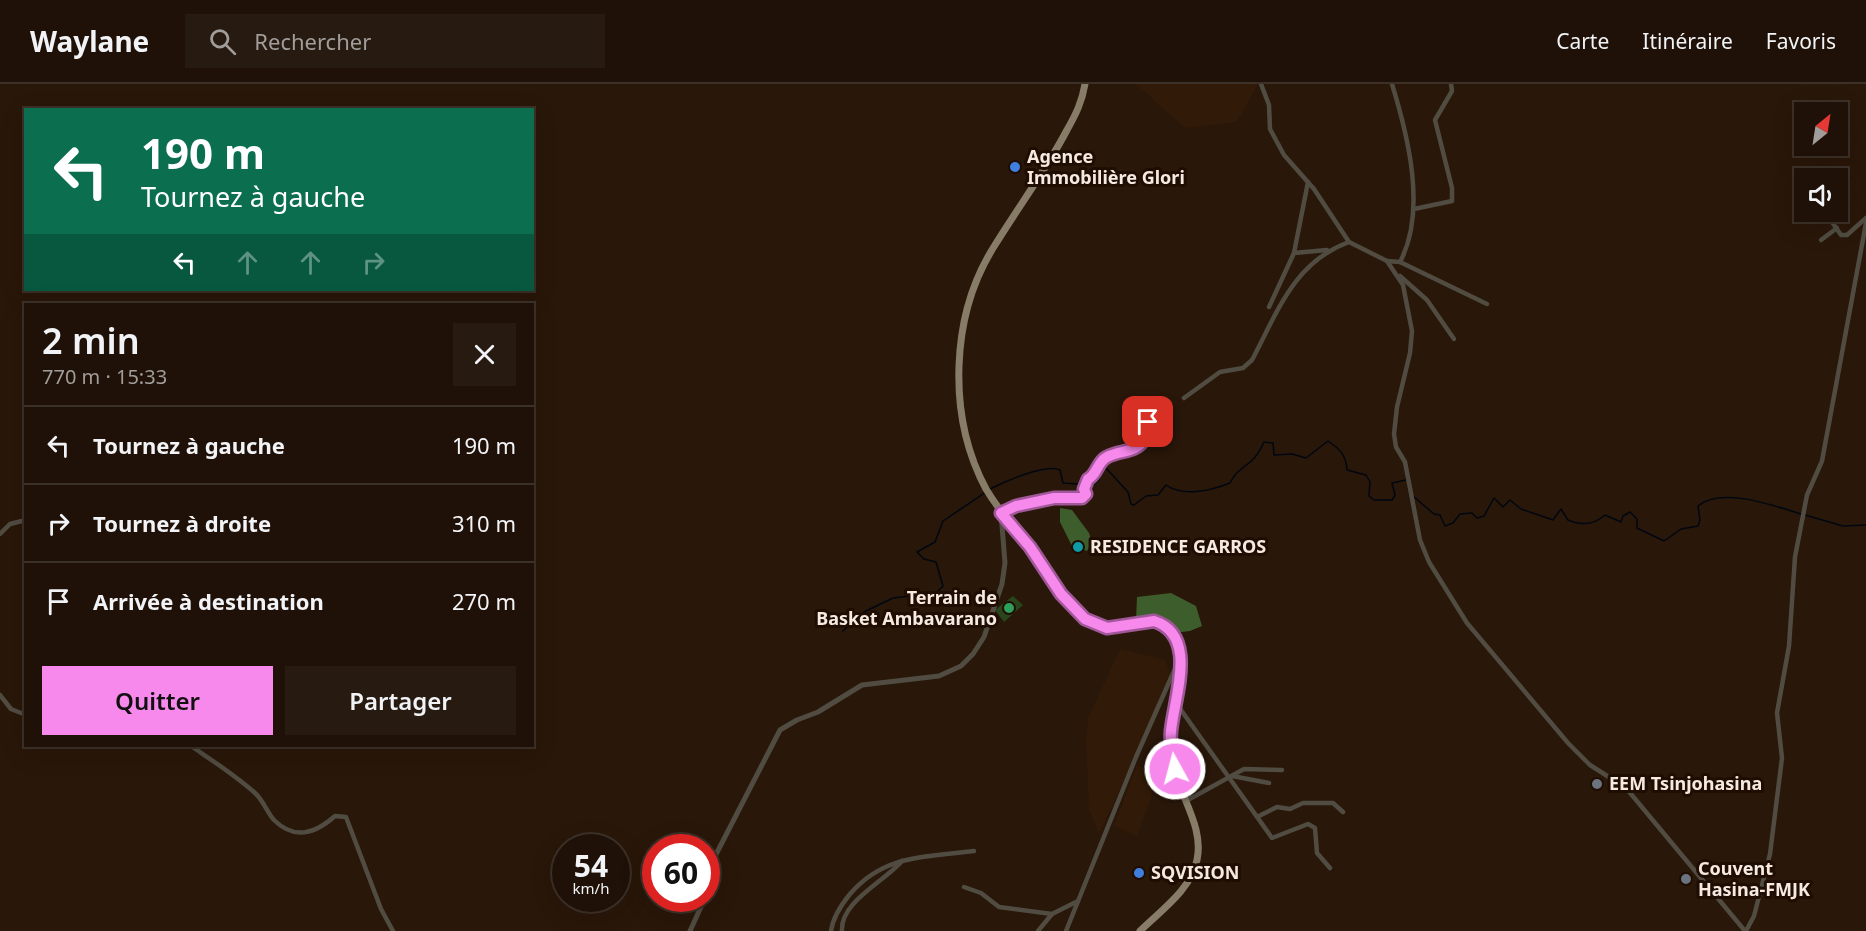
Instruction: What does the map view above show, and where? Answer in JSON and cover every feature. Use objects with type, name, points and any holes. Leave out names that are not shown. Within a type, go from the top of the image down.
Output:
[{"type":"main road","points":[[1085,84],[1082,104],[1056,154],[993,247],[979,279],[963,328],[960,403],[967,437],[985,487],[1001,513],[1030,547],[1077,613],[1096,626],[1107,628],[1140,621],[1161,623],[1176,637],[1181,657],[1171,733],[1172,756],[1198,837],[1197,862],[1181,891],[1140,931]]},
{"type":"street","points":[[1261,84],[1269,105],[1270,129],[1274,139],[1297,172],[1308,182],[1349,242],[1387,261],[1400,262],[1488,304]]},
{"type":"street","points":[[1392,84],[1409,154],[1414,209],[1410,240],[1400,262]]},
{"type":"street","points":[[1414,209],[1452,201],[1452,188],[1435,120],[1452,91],[1451,84]]},
{"type":"street","points":[[1269,307],[1294,253],[1308,182]]},
{"type":"street","points":[[1832,222],[1841,235],[1847,236],[1866,218]]},
{"type":"street","points":[[1398,274],[1407,298],[1412,331],[1410,353],[1397,407],[1394,434],[1396,447],[1406,462],[1420,540],[1429,562],[1467,622],[1568,743],[1590,765],[1626,788],[1746,931],[1754,916],[1770,855],[1782,758],[1777,713],[1788,654],[1795,557],[1807,495],[1822,461],[1866,223]]},
{"type":"street","points":[[1821,240],[1837,228]]},
{"type":"street","points":[[1294,253],[1328,250],[1349,242]]},
{"type":"street","points":[[1184,398],[1220,372],[1243,368],[1252,360],[1295,280],[1328,250]]},
{"type":"street","points":[[1387,261],[1427,300],[1454,339]]},
{"type":"street","points":[[720,847],[780,730],[796,720],[818,712],[862,685],[939,676],[961,666],[973,654],[984,636],[1002,584],[1005,562],[1001,513],[1016,506],[1054,498],[1082,498],[1086,494],[1084,489],[1088,479],[1093,477],[1102,461],[1108,456],[1136,449],[1141,445],[1145,438],[1142,429],[1148,422]]},
{"type":"street","points":[[0,534],[10,524],[24,520]]},
{"type":"street","points":[[1066,931],[1181,657]]},
{"type":"street","points":[[0,695],[11,709],[24,714]]},
{"type":"street","points":[[1176,703],[1259,816],[1272,838],[1308,824],[1315,828],[1317,853],[1330,868]]},
{"type":"street","points":[[192,747],[258,795],[274,819],[285,828],[296,833],[312,833],[335,816],[346,818],[388,926],[393,931]]},
{"type":"street","points":[[1186,801],[1244,770],[1282,770]]},
{"type":"street","points":[[1230,776],[1269,783]]},
{"type":"street","points":[[1259,816],[1277,807],[1290,809],[1303,803],[1332,803],[1343,812]]},
{"type":"street","points":[[831,931],[837,912],[860,882],[872,872],[902,860],[974,851]]},
{"type":"street","points":[[842,931],[841,920],[849,909],[902,860]]},
{"type":"street","points":[[964,887],[981,893],[999,907],[1052,914]]},
{"type":"street","points":[[1038,931],[1052,914],[1078,901]]},
{"type":"street","points":[[690,931],[699,912]]},
{"type":"shaded area","points":[[1136,84],[1258,84],[1237,122],[1185,128]]},
{"type":"shaded area","points":[[1120,649],[1165,660],[1172,677],[1099,834],[1089,809],[1086,739],[1088,718]]},
{"type":"shaded area","points":[[1137,765],[1160,774],[1137,836],[1114,826]]},
{"type":"green space","points":[[1060,508],[1072,510],[1089,533],[1092,542],[1087,551],[1072,546],[1060,522]]},
{"type":"green space","points":[[1171,593],[1196,606],[1202,626],[1190,631],[1173,633],[1167,627],[1136,621],[1137,597]]},
{"type":"green space","name":"Terrain de Basket Ambavarano","points":[[1013,596],[1023,605],[1004,622],[995,610]]},
{"type":"waterway","points":[[990,489],[1025,474],[1045,469],[1060,470],[1063,483],[1093,485],[1099,480],[1101,469],[1105,467],[1128,492],[1131,504],[1134,505],[1146,496],[1158,495],[1166,485],[1188,492],[1230,483],[1238,472],[1255,457],[1264,442],[1273,443],[1274,455],[1292,454],[1306,458],[1328,441],[1342,453],[1347,470],[1366,475],[1370,482],[1369,496],[1374,500],[1392,500],[1395,495],[1392,483],[1406,480]]},
{"type":"waterway","points":[[843,631],[864,612],[893,598],[936,593],[943,586],[936,562],[924,559],[917,552],[935,542],[943,521],[986,492]]},
{"type":"waterway","points":[[1413,496],[1434,514],[1440,515],[1445,526],[1453,523],[1460,514],[1472,513],[1477,518],[1484,516],[1494,498],[1503,507],[1510,500],[1521,509],[1553,520],[1561,509],[1568,520],[1583,524],[1597,521],[1605,515],[1621,522],[1623,516],[1630,512],[1637,519],[1637,528],[1664,541],[1681,529],[1698,526],[1700,520],[1698,506],[1708,500],[1720,498],[1748,500],[1801,514]]},
{"type":"waterway","points":[[1805,515],[1843,526],[1866,525]]},
{"type":"place","name":"Agence Immobilière Glori","points":[[1015,167]]},
{"type":"place","name":"RESIDENCE GARROS","points":[[1078,547]]},
{"type":"place","name":"Terrain de Basket Ambavarano","points":[[1009,608]]},
{"type":"place","name":"EEM Tsinjohasina","points":[[1597,784]]},
{"type":"place","name":"SQVISION","points":[[1139,873]]},
{"type":"place","name":"Couvent Hasina-FMJK","points":[[1686,879]]},
{"type":"route","points":[[1148,422],[1142,429],[1145,438],[1141,445],[1136,449],[1108,456],[1102,461],[1093,477],[1088,479],[1084,489],[1086,494],[1082,498],[1054,498],[1016,506],[1001,513],[1030,547],[1061,594],[1085,619],[1096,626],[1107,628],[1116,628],[1140,621],[1154,621],[1167,627],[1176,637],[1181,657],[1171,733],[1175,769]]}]
